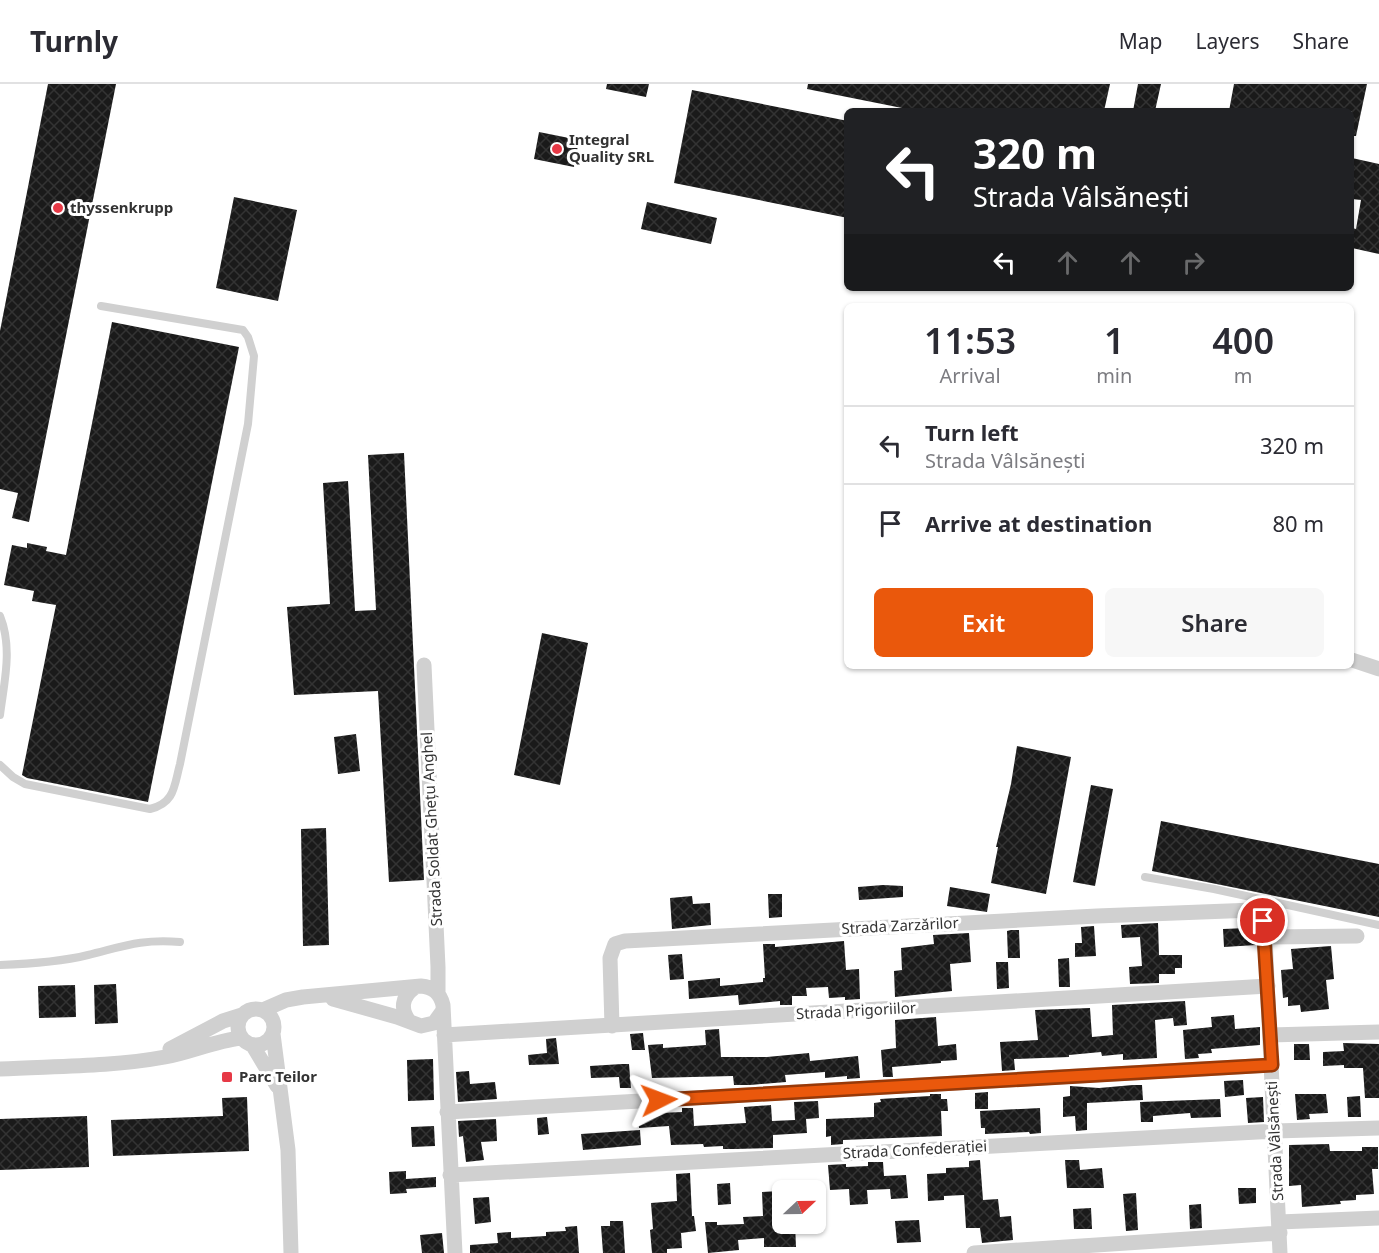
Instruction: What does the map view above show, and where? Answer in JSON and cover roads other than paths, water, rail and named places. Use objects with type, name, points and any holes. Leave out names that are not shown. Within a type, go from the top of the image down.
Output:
[{"type":"street","points":[[1354,661],[1379,669]]},
{"type":"street","name":"Strada Soldat Ghețu Anghel","points":[[424,665],[438,994]]},
{"type":"street","name":"Strada Zarzărilor","points":[[612,1026],[610,958],[615,944],[625,941],[1097,916],[1254,910],[1264,912]]},
{"type":"street","name":"Strada Vâlsănești","points":[[1264,912],[1280,1253]]},
{"type":"street","points":[[1265,937],[1357,936]]},
{"type":"street","name":"Strada Prigoriilor","points":[[444,1035],[1268,986]]},
{"type":"street","points":[[0,1069],[145,1060],[166,1057],[210,1043],[265,1043],[270,1022],[280,1003],[294,998],[427,987],[438,994],[443,1005],[455,1253]]},
{"type":"street","points":[[409,1021],[405,1016],[403,1003],[405,997],[414,988]]},
{"type":"street","points":[[322,996],[421,1026],[428,1026],[444,1035]]},
{"type":"street","points":[[145,1060],[252,1009],[270,1022],[288,1150],[291,1253]]},
{"type":"street","points":[[428,1026],[439,1018],[442,1012]]},
{"type":"street","points":[[242,1015],[237,1026],[281,1094]]},
{"type":"street","points":[[1270,1035],[1379,1032]]},
{"type":"street","points":[[447,1112],[1272,1065]]},
{"type":"street","name":"Strada Confederației","points":[[450,1175],[1275,1131],[1379,1128]]},
{"type":"street","points":[[974,1253],[1379,1218]]},
{"type":"lane","points":[[0,765],[25,784],[150,809],[170,799],[180,764],[248,424],[254,356],[249,337],[243,330],[101,306]]},
{"type":"lane","points":[[0,616],[6,637],[7,655],[0,715]]},
{"type":"lane","points":[[1145,877],[1264,912],[1379,925]]},
{"type":"lane","points":[[0,964],[64,959],[127,944],[155,940],[180,942]]},
{"type":"place","name":"Integral Quality SRL","points":[[557,149]]},
{"type":"place","name":"thyssenkrupp","points":[[58,208]]},
{"type":"place","name":"Parc Teilor","points":[[227,1077]]}]
